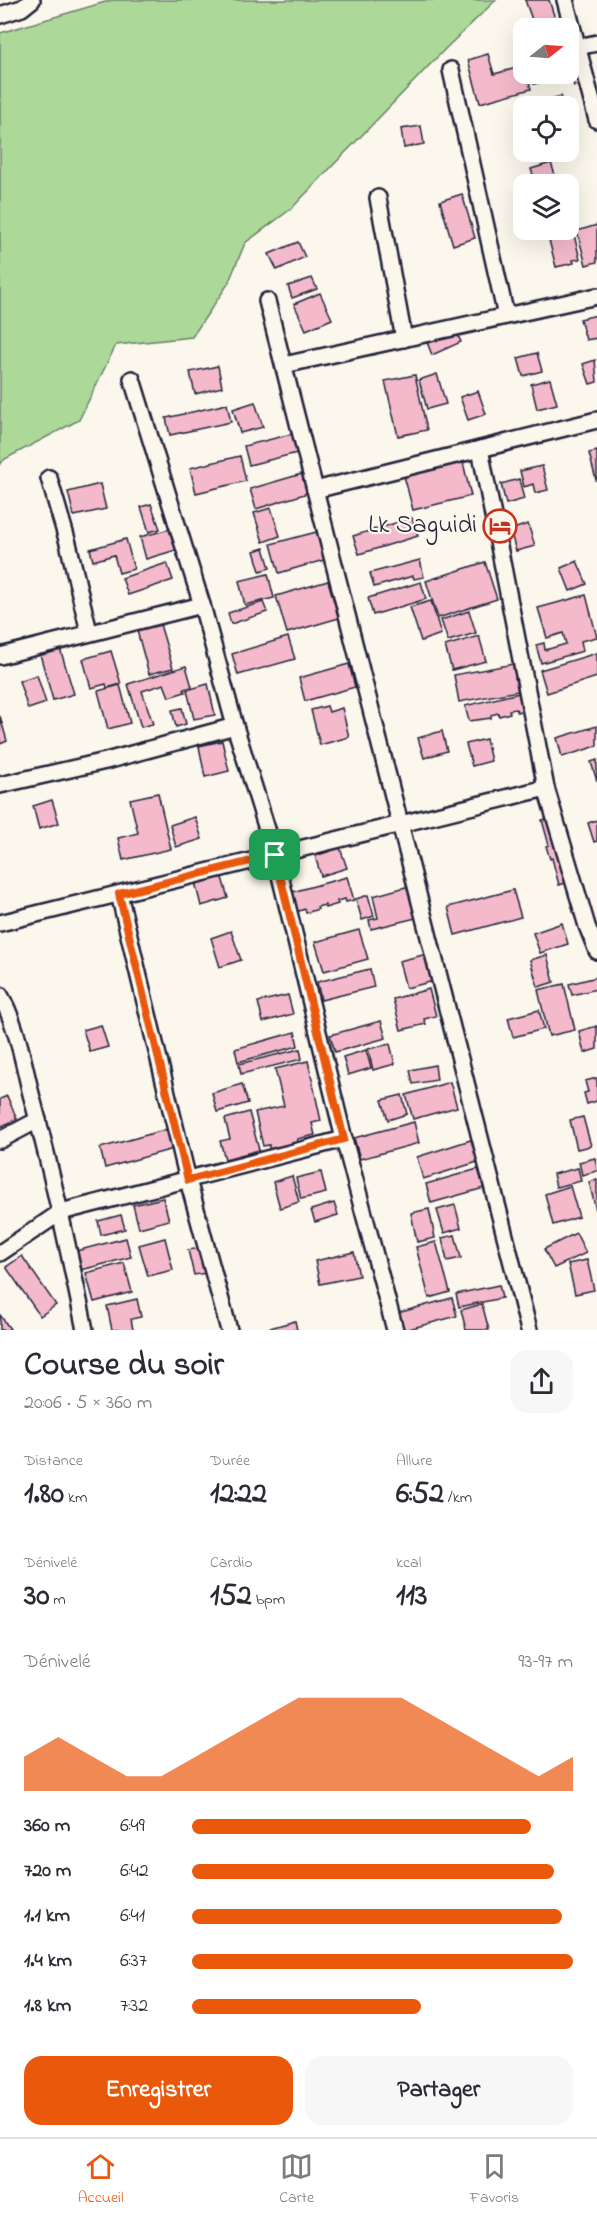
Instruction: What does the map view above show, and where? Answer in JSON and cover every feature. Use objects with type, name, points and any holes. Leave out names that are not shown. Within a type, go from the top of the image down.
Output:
[{"type":"street","points":[[0,15],[22,8],[32,0]]},
{"type":"street","points":[[565,0],[570,18]]},
{"type":"street","points":[[579,47],[597,43]]},
{"type":"street","points":[[579,51],[597,120]]},
{"type":"street","points":[[451,69],[506,316]]},
{"type":"street","points":[[378,198],[404,339]]},
{"type":"street","points":[[284,365],[597,296]]},
{"type":"street","points":[[267,301],[529,1330]]},
{"type":"street","points":[[132,379],[202,604],[235,726],[275,855],[344,1139],[395,1330]]},
{"type":"street","points":[[315,490],[597,420]]},
{"type":"street","points":[[480,449],[546,788],[592,924],[597,951]]},
{"type":"street","points":[[49,478],[68,543],[89,632]]},
{"type":"street","points":[[0,656],[202,604]]},
{"type":"street","points":[[0,785],[106,761],[235,726]]},
{"type":"street","points":[[0,923],[546,788]]},
{"type":"street","points":[[119,894],[188,1180],[229,1330]]},
{"type":"street","points":[[0,995],[38,1120],[61,1212],[85,1330]]},
{"type":"street","points":[[0,1140],[38,1120]]},
{"type":"street","points":[[0,1253],[61,1212],[344,1139]]},
{"type":"green space","points":[[112,0],[496,0],[446,48],[291,209],[245,243],[228,284],[192,337],[116,345],[79,420],[5,459],[0,464],[0,33]]},
{"type":"building","points":[[525,0],[549,0],[555,18],[531,18]]},
{"type":"building","points":[[488,54],[494,74],[513,69],[513,84],[530,84],[531,89],[480,103],[468,60]]},
{"type":"building","points":[[582,73],[585,83],[574,86],[573,84],[579,84],[579,74]]},
{"type":"building","points":[[421,126],[424,144],[404,148],[401,129]]},
{"type":"building","points":[[551,163],[555,174],[533,174],[531,169]]},
{"type":"building","points":[[462,194],[475,238],[453,245],[440,201]]},
{"type":"building","points":[[597,225],[597,262],[586,265],[579,230]]},
{"type":"building","points":[[549,240],[575,240],[580,259],[573,260],[574,263],[556,267]]},
{"type":"building","points":[[298,242],[305,257],[277,270],[269,254]]},
{"type":"building","points":[[312,278],[317,289],[292,298],[288,286]]},
{"type":"building","points":[[320,293],[332,319],[306,330],[294,304]]},
{"type":"building","points":[[597,315],[597,338],[586,340],[580,319]]},
{"type":"building","points":[[453,325],[461,342],[432,355],[425,337]]},
{"type":"building","points":[[537,353],[542,371],[523,376],[518,358]]},
{"type":"building","points":[[595,360],[597,382],[590,384],[583,364]]},
{"type":"building","points":[[218,366],[222,387],[195,394],[190,372]]},
{"type":"building","points":[[437,374],[446,404],[427,409],[419,380]]},
{"type":"building","points":[[415,375],[427,430],[398,436],[385,381]]},
{"type":"building","points":[[550,379],[557,404],[537,409],[531,384]]},
{"type":"building","points":[[478,391],[486,414],[468,420],[460,397]]},
{"type":"building","points":[[255,402],[263,427],[240,433],[233,409]]},
{"type":"building","points":[[227,404],[231,422],[170,435],[166,418]]},
{"type":"building","points":[[300,432],[305,451],[249,465],[244,446]]},
{"type":"building","points":[[597,451],[597,479],[596,480],[589,453]]},
{"type":"building","points":[[461,454],[471,496],[413,510],[402,468]]},
{"type":"building","points":[[240,456],[246,481],[196,493],[190,468]]},
{"type":"building","points":[[542,466],[548,490],[535,493],[533,484],[524,487],[520,471]]},
{"type":"building","points":[[305,473],[311,492],[256,509],[250,489]]},
{"type":"building","points":[[519,479],[524,499],[506,504],[501,484]]},
{"type":"building","points":[[100,484],[106,509],[74,516],[68,492]]},
{"type":"building","points":[[151,504],[160,529],[149,532],[141,507]]},
{"type":"building","points":[[271,508],[280,536],[263,542],[254,513]]},
{"type":"building","points":[[412,518],[418,536],[359,554],[353,536]]},
{"type":"building","points":[[528,524],[535,546],[516,551],[510,530]]},
{"type":"building","points":[[170,529],[176,550],[146,559],[140,537]]},
{"type":"building","points":[[324,530],[331,558],[279,573],[271,544]]},
{"type":"building","points":[[126,539],[134,569],[119,573],[114,555],[93,561],[90,549]]},
{"type":"building","points":[[264,548],[270,568],[260,571],[254,551]]},
{"type":"building","points":[[420,560],[424,577],[414,579],[413,576],[374,587],[370,573]]},
{"type":"building","points":[[577,561],[587,584],[570,591],[561,568]]},
{"type":"building","points":[[485,562],[497,599],[438,618],[426,581]]},
{"type":"building","points":[[167,563],[173,580],[128,595],[122,578]]},
{"type":"building","points":[[268,574],[274,598],[245,605],[239,581]]},
{"type":"building","points":[[328,581],[339,618],[287,633],[276,596]]},
{"type":"building","points":[[421,582],[426,599],[373,615],[368,598]]},
{"type":"building","points":[[586,595],[597,637],[581,641],[583,651],[541,663],[536,645],[544,643],[545,650],[566,644],[563,633],[547,638],[538,608]]},
{"type":"building","points":[[431,601],[441,634],[421,641],[410,607]]},
{"type":"building","points":[[263,602],[267,612],[231,624],[228,613]]},
{"type":"building","points":[[469,611],[476,633],[448,641],[441,620]]},
{"type":"building","points":[[159,621],[173,668],[149,674],[136,627]]},
{"type":"building","points":[[479,636],[486,661],[452,670],[445,646]]},
{"type":"building","points":[[288,637],[295,659],[238,675],[232,654]]},
{"type":"building","points":[[59,645],[74,694],[53,700],[39,651]]},
{"type":"building","points":[[111,651],[121,684],[107,688],[106,684],[91,688],[83,659]]},
{"type":"building","points":[[597,653],[597,677],[547,693],[540,670]]},
{"type":"building","points":[[349,664],[355,687],[305,701],[299,678]]},
{"type":"building","points":[[513,664],[518,691],[459,702],[454,675]]},
{"type":"building","points":[[186,666],[192,687],[184,689],[185,692],[169,697],[164,684],[142,691],[153,724],[141,727],[128,684]]},
{"type":"building","points":[[37,675],[46,703],[28,709],[19,681]]},
{"type":"building","points":[[208,684],[215,715],[194,719],[187,690]]},
{"type":"building","points":[[120,685],[130,723],[108,729],[98,691]]},
{"type":"building","points":[[519,693],[523,710],[517,712],[516,709],[509,710],[510,713],[499,716],[498,713],[491,715],[491,718],[469,721],[465,706]]},
{"type":"building","points":[[327,706],[329,712],[342,708],[349,737],[320,745],[311,710]]},
{"type":"building","points":[[182,708],[186,724],[176,727],[172,710]]},
{"type":"building","points":[[0,716],[7,741],[0,744]]},
{"type":"building","points":[[597,726],[597,746],[562,757],[557,738]]},
{"type":"building","points":[[442,731],[447,751],[424,758],[418,738]]},
{"type":"building","points":[[486,739],[491,761],[472,766],[466,744]]},
{"type":"building","points":[[222,741],[229,771],[205,777],[199,746]]},
{"type":"building","points":[[597,760],[597,781],[591,762]]},
{"type":"building","points":[[158,793],[171,849],[123,860],[118,838],[138,833],[130,799]]},
{"type":"building","points":[[52,800],[59,823],[39,829],[33,806]]},
{"type":"building","points":[[195,817],[202,839],[176,847],[170,825]]},
{"type":"building","points":[[555,817],[572,881],[559,885],[552,858],[550,859],[546,846],[549,845],[542,820]]},
{"type":"building","points":[[597,820],[597,841],[594,842],[588,823]]},
{"type":"building","points":[[340,848],[347,868],[321,876],[315,856]]},
{"type":"building","points":[[220,871],[228,898],[201,906],[194,878]]},
{"type":"building","points":[[347,877],[354,900],[337,901],[338,904],[325,908],[325,905],[306,913],[305,909],[296,912],[285,894]]},
{"type":"building","points":[[413,885],[420,917],[371,929],[369,920],[378,918],[373,896]]},
{"type":"building","points":[[513,890],[521,917],[455,935],[448,907]]},
{"type":"building","points":[[368,895],[374,916],[362,920],[356,899]]},
{"type":"building","points":[[562,923],[568,944],[540,953],[533,933]]},
{"type":"building","points":[[359,930],[368,959],[324,971],[315,942]]},
{"type":"building","points":[[231,931],[241,960],[220,967],[211,938]]},
{"type":"building","points":[[435,952],[442,979],[406,988],[399,961]]},
{"type":"building","points":[[547,955],[554,982],[538,987],[530,960]]},
{"type":"building","points":[[370,969],[374,987],[321,1000],[317,982]]},
{"type":"building","points":[[597,977],[597,989],[572,995],[569,984]]},
{"type":"building","points":[[564,984],[575,1030],[549,1036],[538,990]]},
{"type":"building","points":[[429,989],[436,1016],[424,1019],[426,1024],[401,1030],[393,999]]},
{"type":"building","points":[[288,995],[293,1014],[263,1022],[258,1002]]},
{"type":"building","points":[[539,1010],[544,1029],[513,1037],[508,1018]]},
{"type":"building","points":[[381,1021],[386,1038],[335,1052],[330,1035]]},
{"type":"building","points":[[101,1025],[108,1047],[90,1052],[83,1030]]},
{"type":"building","points":[[597,1026],[597,1049],[584,1053],[579,1031]]},
{"type":"building","points":[[295,1032],[298,1046],[238,1062],[235,1049]]},
{"type":"building","points":[[390,1044],[395,1064],[373,1070],[368,1049]]},
{"type":"building","points":[[300,1049],[302,1059],[241,1074],[239,1064]]},
{"type":"building","points":[[366,1050],[371,1068],[348,1075],[343,1057]]},
{"type":"building","points":[[308,1061],[321,1121],[312,1123],[315,1135],[297,1139],[298,1143],[269,1149],[269,1145],[263,1146],[255,1112],[284,1106],[275,1069]]},
{"type":"building","points":[[435,1065],[437,1080],[413,1084],[410,1070]]},
{"type":"building","points":[[597,1078],[597,1101],[587,1104],[584,1093],[588,1092],[585,1081]]},
{"type":"building","points":[[450,1082],[457,1107],[413,1119],[406,1095]]},
{"type":"building","points":[[242,1084],[248,1103],[217,1112],[212,1093]]},
{"type":"building","points":[[402,1095],[407,1114],[388,1120],[382,1100]]},
{"type":"building","points":[[7,1096],[17,1119],[0,1127],[0,1099]]},
{"type":"building","points":[[249,1112],[259,1150],[225,1159],[220,1141],[230,1139],[225,1119]]},
{"type":"building","points":[[583,1117],[591,1146],[577,1149],[570,1120]]},
{"type":"building","points":[[414,1122],[419,1143],[360,1159],[354,1138]]},
{"type":"building","points":[[168,1129],[173,1149],[105,1168],[100,1148]]},
{"type":"building","points":[[480,1137],[487,1159],[423,1179],[417,1157]]},
{"type":"building","points":[[595,1158],[597,1171],[582,1175],[579,1162]]},
{"type":"building","points":[[578,1168],[581,1181],[556,1187],[553,1174]]},
{"type":"building","points":[[478,1169],[484,1188],[431,1203],[426,1184]]},
{"type":"building","points":[[321,1172],[326,1193],[301,1199],[296,1178]]},
{"type":"building","points":[[292,1176],[299,1202],[280,1208],[273,1182]]},
{"type":"building","points":[[597,1180],[597,1214],[589,1182]]},
{"type":"building","points":[[570,1186],[579,1217],[553,1225],[545,1194]]},
{"type":"building","points":[[163,1198],[169,1220],[139,1228],[133,1205]]},
{"type":"building","points":[[334,1203],[338,1215],[315,1222],[311,1210]]},
{"type":"building","points":[[455,1205],[461,1228],[444,1233],[437,1210]]},
{"type":"building","points":[[429,1209],[435,1238],[417,1242],[411,1213]]},
{"type":"building","points":[[121,1215],[125,1229],[101,1235],[98,1221]]},
{"type":"building","points":[[576,1233],[586,1253],[554,1268],[544,1249]]},
{"type":"building","points":[[455,1235],[461,1258],[447,1261],[442,1238]]},
{"type":"building","points":[[126,1238],[131,1257],[81,1270],[76,1251]]},
{"type":"building","points":[[165,1238],[173,1270],[148,1276],[139,1245]]},
{"type":"building","points":[[436,1242],[450,1292],[429,1298],[416,1247]]},
{"type":"building","points":[[201,1248],[207,1273],[194,1275],[188,1250]]},
{"type":"building","points":[[354,1252],[359,1276],[320,1284],[315,1261]]},
{"type":"building","points":[[22,1256],[56,1305],[40,1316],[6,1267]]},
{"type":"building","points":[[587,1260],[594,1290],[575,1294],[568,1264]]},
{"type":"building","points":[[124,1263],[132,1292],[94,1302],[86,1273]]},
{"type":"building","points":[[499,1285],[502,1298],[459,1307],[456,1294]]},
{"type":"building","points":[[452,1298],[457,1316],[398,1330],[394,1314]]},
{"type":"building","points":[[137,1299],[141,1317],[131,1319],[133,1330],[112,1330],[107,1306]]},
{"type":"building","points":[[482,1304],[489,1330],[466,1330],[461,1310]]},
{"type":"building","points":[[0,1315],[10,1329],[0,1330]]},
{"type":"building","points":[[295,1321],[297,1330],[263,1330]]},
{"type":"place","name":"Lk Saguidi","points":[[500,526]]},
{"type":"route","points":[[275,855],[344,1139],[188,1180],[119,894],[275,855]]}]
